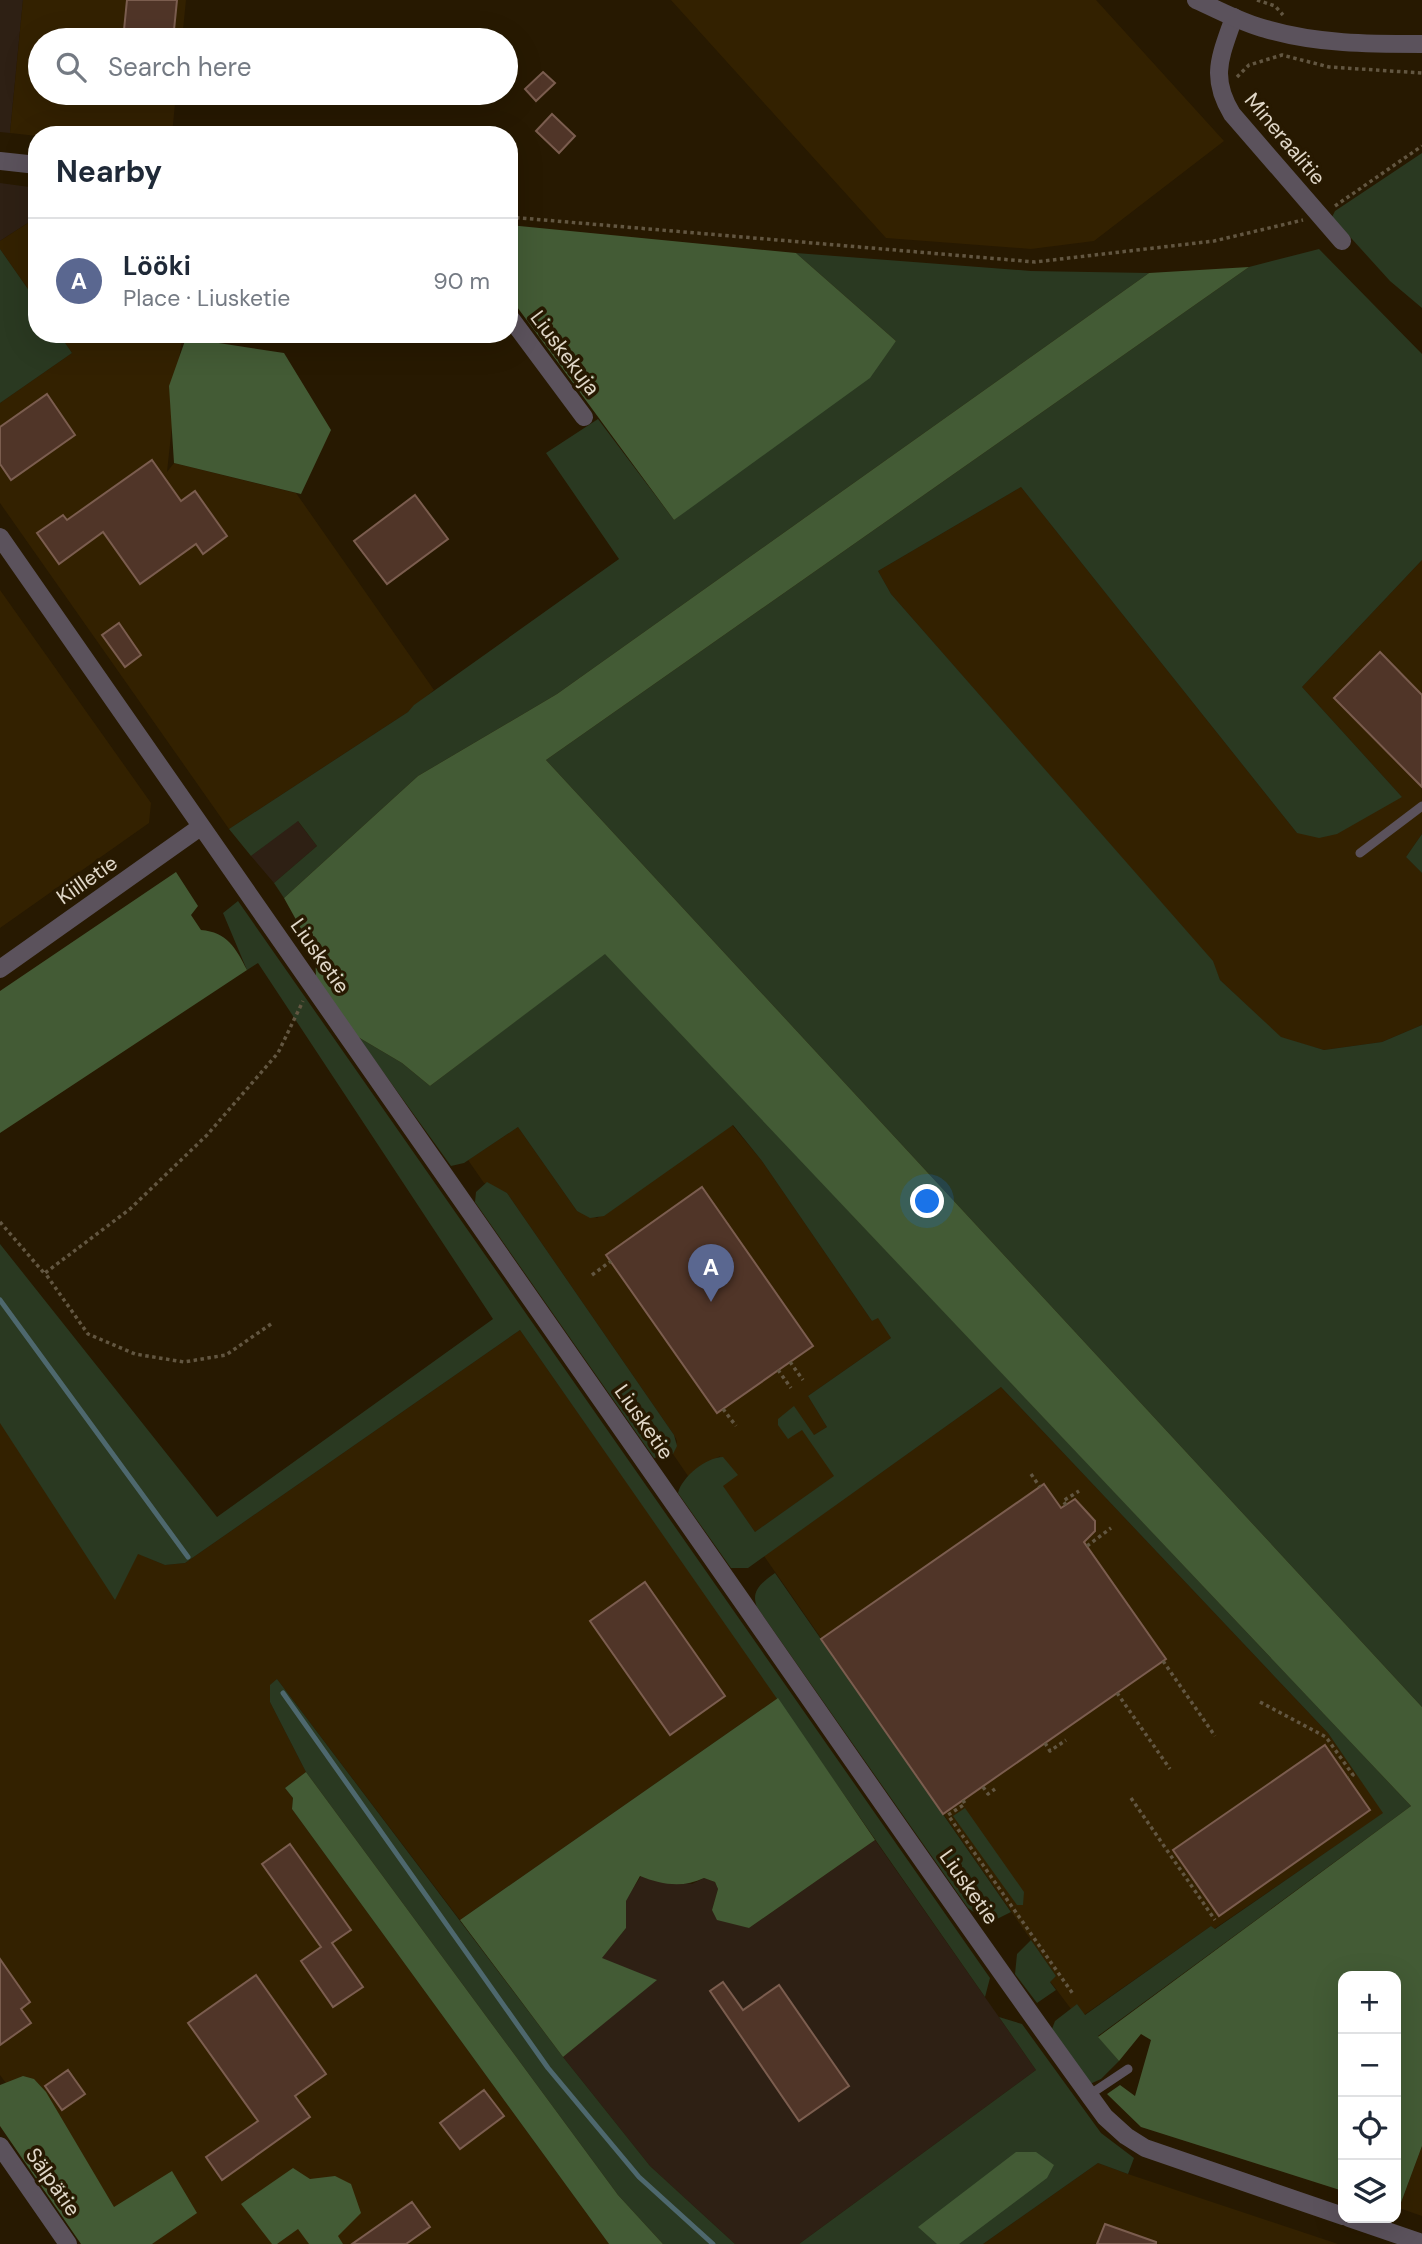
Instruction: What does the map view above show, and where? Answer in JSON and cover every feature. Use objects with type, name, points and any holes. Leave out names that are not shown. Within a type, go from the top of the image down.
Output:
[{"type":"street","points":[[1196,0],[1263,29],[1343,43],[1422,44]]},
{"type":"street","name":"Mineraalitie","points":[[1234,17],[1218,75],[1220,95],[1232,114],[1342,241]]},
{"type":"street","points":[[0,161],[28,163]]},
{"type":"street","name":"Liuskekuja","points":[[518,328],[584,417]]},
{"type":"street","name":"Liusketie","points":[[0,537],[123,712],[199,828],[312,983],[657,1481],[1105,2117],[1126,2136],[1145,2148],[1338,2214]]},
{"type":"street","name":"Kiilletie","points":[[0,969],[199,828]]},
{"type":"street","name":"Sälpätie","points":[[2,2154],[68,2244]]},
{"type":"street","points":[[1364,2223],[1422,2243]]},
{"type":"lane","points":[[1360,853],[1422,806]]},
{"type":"lane","points":[[1089,2095],[1128,2069]]},
{"type":"path","points":[[1220,95],[1249,65],[1282,55],[1329,68],[1422,73]]},
{"type":"path","points":[[518,218],[1035,262],[1214,241],[1320,217],[1422,146]]},
{"type":"path","points":[[45,1273],[130,1209],[207,1135],[278,1053],[312,983]]},
{"type":"path","points":[[0,1222],[45,1273],[88,1334],[135,1354],[184,1362],[226,1355],[271,1324]]},
{"type":"path","points":[[592,1275],[611,1261]]},
{"type":"path","points":[[790,1362],[803,1380]]},
{"type":"path","points":[[778,1370],[791,1388]]},
{"type":"path","points":[[723,1409],[736,1426]]},
{"type":"path","points":[[1031,1474],[1040,1487]]},
{"type":"path","points":[[1066,1505],[1063,1501],[1079,1492]]},
{"type":"path","points":[[1087,1546],[1111,1528]]},
{"type":"path","points":[[1163,1661],[1215,1736]]},
{"type":"path","points":[[1117,1693],[1170,1769]]},
{"type":"path","points":[[1260,1702],[1326,1737],[1353,1775],[1348,1778]]},
{"type":"path","points":[[1045,1743],[1050,1751],[1066,1740]]},
{"type":"path","points":[[983,1787],[988,1794],[995,1789]]},
{"type":"path","points":[[1130,1798],[1196,1887],[1215,1920]]},
{"type":"path","points":[[963,1800],[965,1804],[948,1815],[1073,1994]]},
{"type":"shaded area","points":[[0,0],[23,0],[10,133],[0,132]]},
{"type":"shaded area","points":[[23,0],[186,0],[183,28],[28,28],[28,105],[175,105],[173,126],[28,126],[28,135],[10,133]]},
{"type":"shaded area","points":[[671,0],[1096,0],[1224,141],[1094,241],[1031,249],[886,238]]},
{"type":"shaded area","points":[[0,183],[28,187],[28,223],[0,241]]},
{"type":"shaded area","points":[[28,223],[28,289],[0,249],[0,241]]},
{"type":"shaded area","points":[[65,343],[181,343],[167,472],[174,463],[296,493],[434,690],[408,712],[229,829],[0,503],[0,403],[72,353]]},
{"type":"shaded area","points":[[1021,487],[1297,833],[1402,797],[1302,687],[1422,560],[1422,834],[1406,857],[1422,873],[1422,1025],[1382,1042],[1324,1050],[1281,1038],[1220,980],[1212,961],[891,594],[878,571]]},
{"type":"shaded area","points":[[0,590],[151,803],[149,823],[0,928]]},
{"type":"shaded area","points":[[297,820],[317,846],[274,883],[251,856]]},
{"type":"shaded area","points":[[732,1125],[762,1161],[872,1321],[878,1317],[891,1338],[808,1396],[827,1427],[814,1435],[802,1429],[835,1476],[755,1532],[722,1486],[720,1456],[688,1476],[673,1454],[677,1441],[674,1435],[507,1193],[484,1183],[468,1160],[518,1127],[577,1211],[597,1218]]},
{"type":"shaded area","points":[[520,1330],[778,1698],[460,1920],[277,1679],[270,1702],[306,1772],[285,1788],[293,1798],[292,1809],[609,2244],[124,2244],[0,2075],[0,1390],[139,1554],[165,1565],[185,1563]]},
{"type":"shaded area","points":[[1001,1387],[1328,1733],[1384,1813],[1214,1929],[1211,1926],[1084,2015],[1077,2004],[1071,2009],[1050,1981],[1056,1976],[764,1556]]},
{"type":"shaded area","points":[[875,1840],[1036,2070],[799,2244],[735,2244],[650,2166],[563,2057],[656,1980],[601,1959],[626,1928],[625,1901],[641,1876],[692,1884],[704,1878],[715,1882],[718,1889],[712,1910],[749,1928]]},
{"type":"shaded area","points":[[1422,2146],[1422,2216],[1401,2209]]},
{"type":"shaded area","points":[[1098,2163],[1128,2174],[1338,2244],[983,2244]]},
{"type":"green space","points":[[1422,153],[1422,308],[1390,281],[1332,217],[1335,211]]},
{"type":"green space","points":[[518,226],[796,253],[896,341],[870,378],[674,520],[518,308]]},
{"type":"green space","points":[[0,249],[28,289],[28,343],[65,343],[72,353],[0,403]]},
{"type":"green space","points":[[1319,249],[1422,354],[1422,560],[1302,687],[1402,797],[1337,834],[1319,838],[1297,833],[1021,487],[878,571],[891,594],[1213,961],[1220,980],[1281,1037],[1324,1050],[1382,1042],[1422,1025],[1422,1707],[546,760],[1249,267]]},
{"type":"green space","points":[[796,253],[1031,271],[1149,273],[557,694],[418,776],[284,898],[274,883],[317,846],[298,821],[251,856],[229,829],[408,712],[414,705],[619,559],[546,453],[598,419],[674,520],[896,341]]},
{"type":"green space","points":[[1249,267],[546,760],[1422,1707],[1422,2146],[1401,2203],[1401,1971],[1338,1971],[1338,2189],[1141,2127],[1107,2094],[1120,2085],[1135,2096],[1151,2040],[1141,2034],[1119,2061],[1098,2037],[1411,1806],[605,954],[430,1086],[402,1063],[358,1037],[316,977],[315,954],[284,898],[418,776],[557,694],[1149,273]]},
{"type":"green space","points":[[184,343],[219,343],[284,353],[331,430],[301,494],[174,463],[169,386]]},
{"type":"green space","points":[[1422,834],[1422,873],[1406,857]]},
{"type":"green space","points":[[176,872],[198,906],[191,915],[201,930],[218,934],[230,942],[247,970],[0,1133],[0,991]]},
{"type":"green space","points":[[238,901],[990,1978],[985,1997],[520,1330],[185,1563],[165,1565],[138,1554],[115,1600],[0,1423],[0,1244],[217,1517],[493,1319],[258,963],[247,970],[223,913]]},
{"type":"green space","points":[[605,953],[1411,1806],[1098,2036],[1119,2061],[1101,2079],[1090,2084],[1052,2029],[1055,2021],[1077,2004],[1085,2015],[1211,1926],[1215,1929],[1383,1813],[1328,1733],[1001,1387],[748,1568],[731,1568],[678,1493],[680,1487],[702,1464],[723,1457],[738,1475],[723,1486],[755,1532],[834,1476],[802,1430],[788,1439],[778,1425],[778,1419],[794,1406],[814,1435],[827,1427],[808,1396],[891,1338],[878,1318],[872,1321],[762,1161],[733,1125],[604,1216],[590,1218],[577,1211],[518,1127],[464,1163],[451,1166],[358,1037],[402,1063],[430,1086]]},
{"type":"green space","points":[[487,1182],[507,1193],[674,1435],[677,1446],[673,1454],[654,1458],[475,1202],[476,1192]]},
{"type":"green space","points":[[775,1573],[1011,1912],[995,1920],[985,1920],[968,1908],[757,1607],[756,1591]]},
{"type":"green space","points":[[277,1679],[563,2057],[650,2166],[735,2244],[663,2244],[618,2195],[306,1772],[270,1702],[270,1685]]},
{"type":"green space","points":[[778,1698],[875,1840],[749,1928],[717,1920],[712,1910],[718,1889],[715,1882],[704,1878],[672,1884],[640,1876],[626,1901],[626,1928],[602,1958],[657,1980],[563,2057],[460,1920]]},
{"type":"green space","points":[[306,1772],[618,2195],[663,2244],[609,2244],[292,1809],[293,1798],[285,1788]]},
{"type":"green space","points":[[965,1808],[1024,1892],[1023,1905],[1017,1905],[953,1816]]},
{"type":"green space","points":[[1031,1940],[1056,1976],[1050,1982],[1056,1990],[1037,2003],[1015,1974],[1017,1954]]},
{"type":"green space","points":[[999,2017],[1022,2024],[1101,2133],[1134,2158],[1128,2174],[1098,2163],[983,2244],[799,2244],[1036,2070]]},
{"type":"green space","points":[[23,2076],[34,2079],[46,2092],[114,2207],[172,2171],[197,2213],[152,2244],[81,2244],[0,2126],[0,2085]]},
{"type":"green space","points":[[1016,2152],[1036,2152],[1054,2165],[1047,2178],[959,2244],[937,2244],[918,2227]]},
{"type":"green space","points":[[293,2168],[310,2179],[335,2176],[351,2184],[361,2213],[338,2236],[343,2244],[309,2244],[298,2229],[277,2244],[272,2244],[241,2204]]},
{"type":"building","points":[[127,0],[177,0],[174,28],[124,28]]},
{"type":"building","points":[[543,72],[555,83],[536,101],[525,89]]},
{"type":"building","points":[[552,114],[575,136],[559,153],[536,131]]},
{"type":"building","points":[[47,394],[75,435],[11,480],[0,464],[0,427]]},
{"type":"building","points":[[152,460],[181,501],[195,491],[227,536],[203,554],[196,544],[140,584],[103,532],[59,564],[37,533],[63,515],[67,520]]},
{"type":"building","points":[[415,495],[448,539],[387,584],[354,541]]},
{"type":"building","points":[[119,623],[141,655],[125,667],[102,635]]},
{"type":"building","points":[[1380,652],[1422,695],[1422,787],[1334,698]]},
{"type":"building","points":[[702,1187],[813,1346],[717,1413],[606,1255]]},
{"type":"building","points":[[1044,1484],[1061,1508],[1075,1499],[1095,1521],[1095,1531],[1084,1542],[1166,1659],[943,1814],[821,1639]]},
{"type":"building","points":[[645,1582],[725,1696],[670,1735],[590,1621]]},
{"type":"building","points":[[1325,1745],[1370,1810],[1219,1916],[1173,1850]]},
{"type":"building","points":[[290,1844],[351,1930],[332,1943],[363,1987],[333,2007],[301,1961],[321,1947],[262,1864]]},
{"type":"building","points":[[0,1959],[30,2002],[21,2009],[31,2023],[0,2045]]},
{"type":"building","points":[[256,1975],[326,2074],[295,2096],[310,2117],[222,2180],[206,2157],[258,2121],[188,2023]]},
{"type":"building","points":[[723,1982],[743,2010],[779,1985],[849,2086],[799,2121],[710,1991]]},
{"type":"building","points":[[68,2070],[85,2094],[62,2110],[45,2086]]},
{"type":"building","points":[[484,2090],[504,2116],[460,2149],[440,2123]]},
{"type":"building","points":[[412,2202],[430,2227],[406,2244],[352,2244]]},
{"type":"building","points":[[1105,2224],[1156,2242],[1156,2244],[1097,2244]]},
{"type":"waterway","points":[[0,1300],[188,1557]]},
{"type":"waterway","points":[[283,1693],[548,2068],[639,2177],[713,2244]]},
{"type":"place","name":"Lööki","points":[[711,1302]]}]
